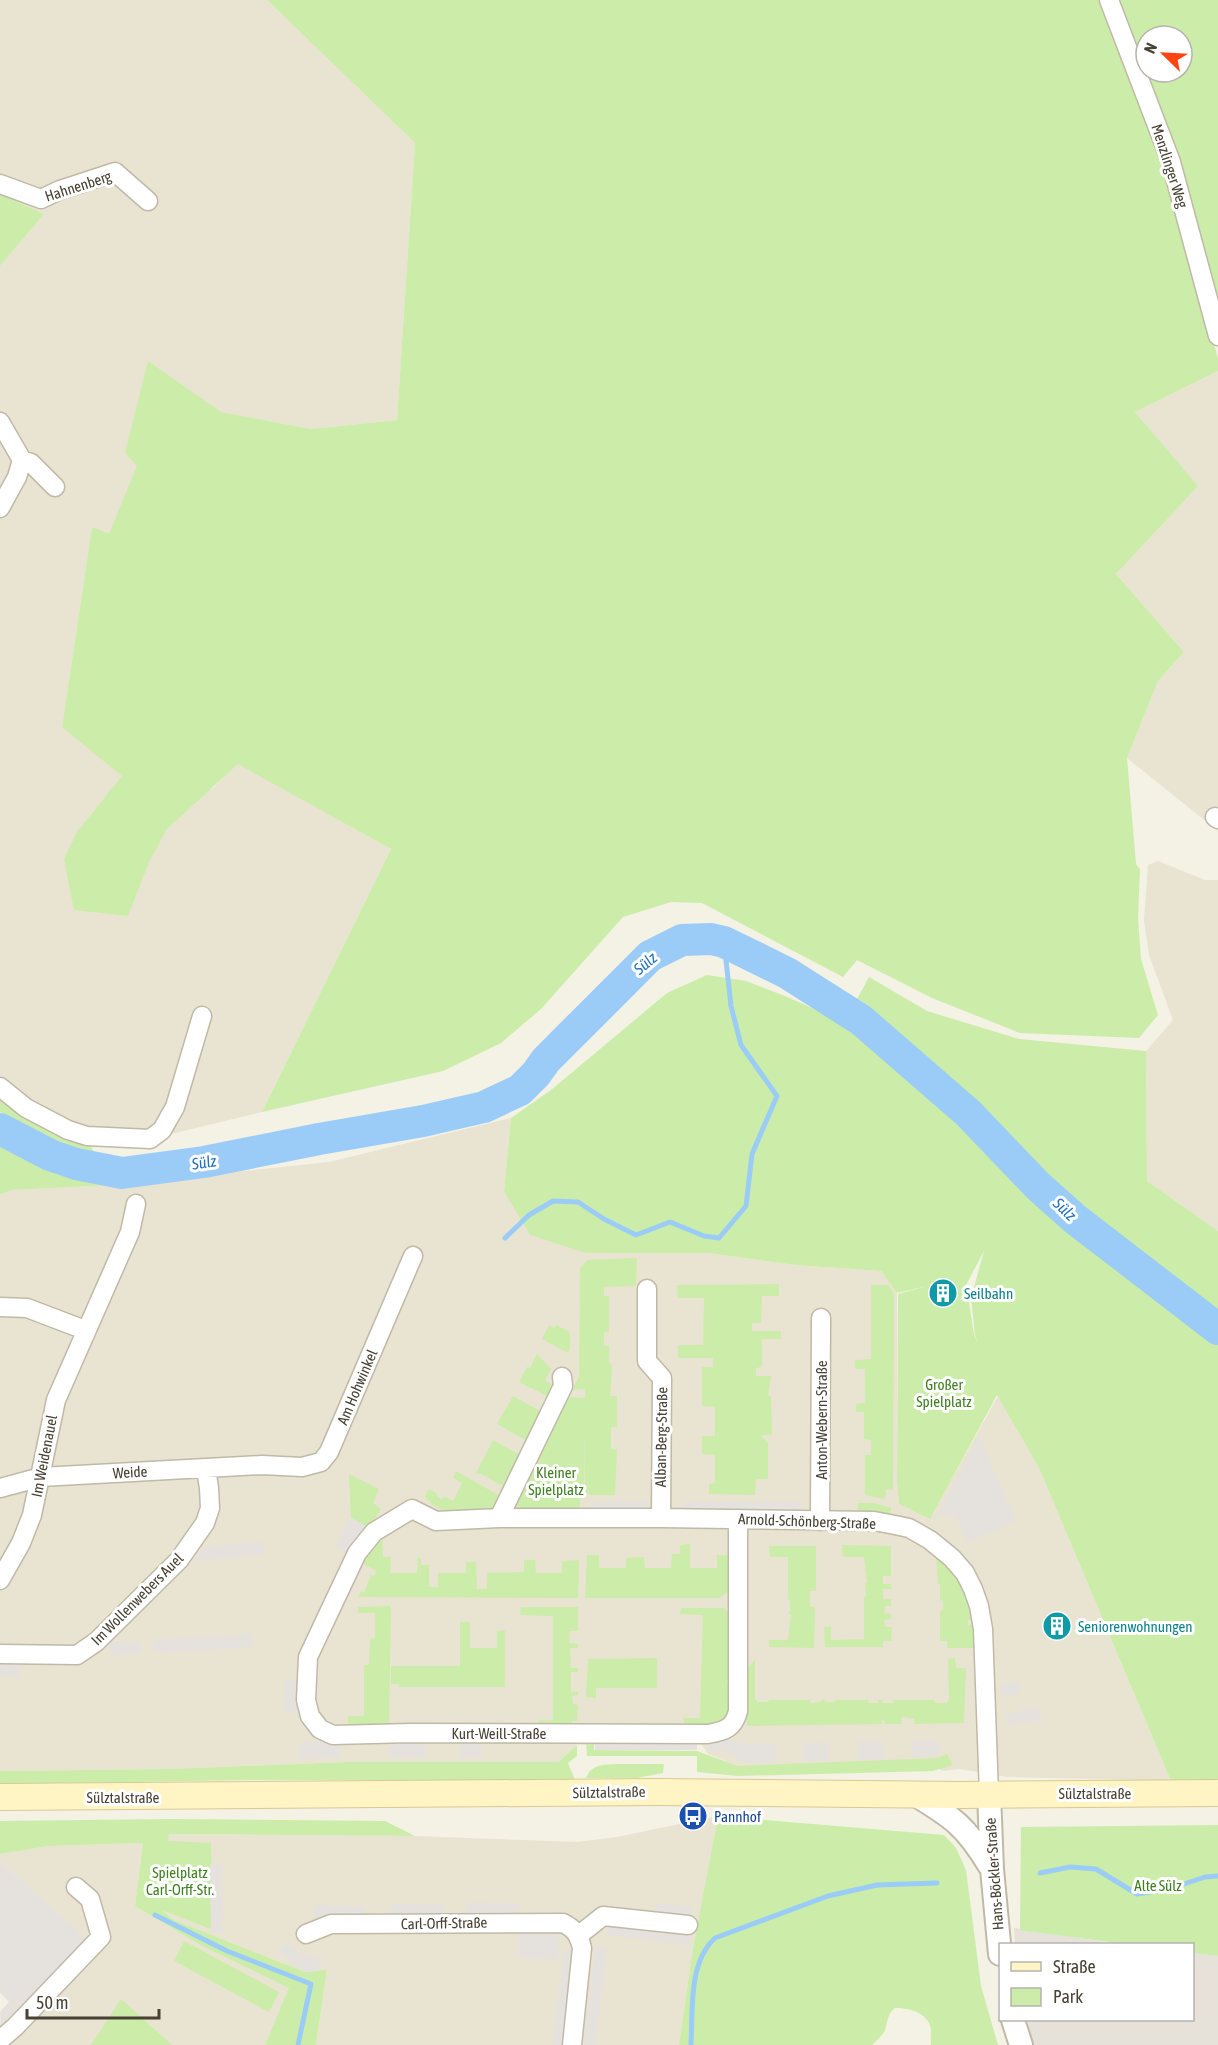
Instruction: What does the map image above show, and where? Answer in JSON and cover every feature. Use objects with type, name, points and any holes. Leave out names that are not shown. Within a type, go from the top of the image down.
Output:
[{"type":"main road","name":"Sülztalstraße","points":[[0,1797],[610,1792],[1218,1793]]},
{"type":"street","name":"Menzlinger Weg","points":[[1109,0],[1171,162],[1218,336]]},
{"type":"street","name":"Hahnenberg","points":[[0,184],[41,199],[60,190],[115,172],[148,201]]},
{"type":"street","points":[[0,422],[22,460],[17,477],[0,508]]},
{"type":"street","points":[[22,460],[31,463],[55,488]]},
{"type":"street","points":[[0,1087],[26,1108],[68,1130],[87,1136],[150,1138],[162,1130],[171,1115],[202,1016]]},
{"type":"street","name":"Im Weidenauel","points":[[0,1580],[21,1543],[32,1515],[47,1434],[56,1400],[85,1330],[112,1277],[130,1232],[136,1204]]},
{"type":"street","name":"Am Hohwinkel","points":[[262,1465],[302,1467],[321,1462],[329,1452],[413,1256]]},
{"type":"street","name":"Alban-Berg-Straße","points":[[647,1289],[647,1361],[662,1378],[661,1518]]},
{"type":"street","points":[[0,1307],[27,1308],[85,1330]]},
{"type":"street","name":"Anton-Webern-Straße","points":[[820,1521],[821,1318]]},
{"type":"street","points":[[499,1518],[563,1386],[562,1377]]},
{"type":"street","name":"Weide","points":[[0,1488],[40,1477],[262,1465]]},
{"type":"street","name":"Im Wollenwebers Auel","points":[[0,1654],[77,1655],[96,1642],[179,1560],[201,1529],[210,1508],[206,1469]]},
{"type":"street","name":"Arnold-Schönberg-Straße","points":[[412,1509],[436,1521],[499,1518],[661,1518],[874,1521],[909,1528],[930,1540],[952,1558],[965,1574],[979,1606],[983,1629],[989,1794]]},
{"type":"street","name":"Kurt-Weill-Straße","points":[[412,1509],[374,1532],[357,1553],[308,1657],[306,1700],[310,1716],[320,1730],[333,1735],[708,1734],[724,1731],[736,1720],[738,1711],[738,1519]]},
{"type":"street","points":[[914,1794],[958,1822],[975,1840],[992,1869]]},
{"type":"street","name":"Hans-Böckler-Straße","points":[[989,1794],[992,1869],[999,1943]]},
{"type":"street","points":[[0,2040],[101,1937],[90,1899],[76,1887]]},
{"type":"street","points":[[572,2045],[582,1962],[579,1935],[603,1916],[688,1925]]},
{"type":"street","name":"Carl-Orff-Straße","points":[[306,1934],[331,1924],[541,1922],[563,1923],[579,1935]]},
{"type":"street","points":[[1014,2021],[1021,2045]]},
{"type":"shaded area","points":[[0,0],[267,0],[415,143],[397,420],[312,429],[221,412],[131,556],[92,527],[62,727],[212,789],[238,763],[391,849],[262,1112],[175,1133],[97,1131],[71,1125],[29,1102],[0,1079],[0,266],[44,214],[0,194]]},
{"type":"shaded area","points":[[1218,371],[1218,831],[1127,758],[1158,681],[1184,652],[1116,574],[1197,486],[1135,412]]},
{"type":"shaded area","points":[[1158,861],[1205,880],[1218,880],[1218,1231],[1147,1181],[1146,1051],[1173,1020],[1149,955],[1144,920],[1148,865]]},
{"type":"shaded area","points":[[511,1118],[504,1191],[586,1253],[708,1253],[795,1265],[881,1271],[897,1293],[899,1504],[930,1518],[998,1396],[1039,1468],[1171,1781],[1007,1777],[959,1769],[942,1771],[940,1769],[738,1766],[708,1754],[699,1741],[577,1745],[558,1762],[346,1762],[169,1769],[0,1771],[0,1194],[13,1190],[111,1185],[329,1162]]},
{"type":"shaded area","points":[[979,1436],[1016,1522],[967,1543],[955,1515],[937,1516]]},
{"type":"shaded area","points":[[649,1501],[649,1513],[592,1514],[591,1502]]},
{"type":"shaded area","points":[[682,1502],[801,1502],[801,1514],[682,1513]]},
{"type":"shaded area","points":[[351,1518],[369,1528],[350,1555],[335,1546]]},
{"type":"shaded area","points":[[263,1542],[264,1555],[193,1561],[205,1547]]},
{"type":"shaded area","points":[[253,1634],[253,1647],[154,1653],[153,1640]]},
{"type":"shaded area","points":[[141,1641],[141,1653],[110,1655],[110,1642]]},
{"type":"shaded area","points":[[0,1664],[19,1664],[19,1677],[0,1677]]},
{"type":"shaded area","points":[[285,1680],[301,1680],[300,1712],[284,1712]]},
{"type":"shaded area","points":[[1018,1681],[1021,1693],[1002,1697],[999,1685]]},
{"type":"shaded area","points":[[1039,1707],[1042,1719],[1008,1726],[1005,1714]]},
{"type":"shaded area","points":[[726,1738],[740,1743],[775,1743],[775,1762],[742,1762],[726,1751],[710,1751],[709,1741]]},
{"type":"shaded area","points":[[391,1740],[425,1740],[425,1758],[390,1758]]},
{"type":"shaded area","points":[[462,1740],[481,1741],[481,1758],[461,1758]]},
{"type":"shaded area","points":[[938,1740],[938,1757],[913,1758],[912,1741]]},
{"type":"shaded area","points":[[340,1741],[340,1758],[300,1759],[300,1742]]},
{"type":"shaded area","points":[[883,1741],[884,1759],[858,1760],[858,1742]]},
{"type":"shaded area","points":[[595,1742],[697,1742],[697,1750],[595,1750]]},
{"type":"shaded area","points":[[829,1742],[829,1761],[804,1761],[804,1743]]},
{"type":"shaded area","points":[[718,1816],[693,1948],[679,2045],[316,2045],[327,1971],[305,1972],[174,1920],[148,1898],[162,1870],[169,1834],[415,1836],[577,1842],[617,1837]]},
{"type":"shaded area","points":[[143,1843],[135,1906],[200,1945],[290,1988],[265,2045],[0,2045],[0,2023],[84,1938],[0,1861],[0,1854],[49,1846]]},
{"type":"shaded area","points":[[0,1861],[85,1938],[28,2001],[1,2025],[0,2012],[9,2002],[0,1993]]},
{"type":"shaded area","points":[[210,1864],[222,1864],[223,1933],[211,1933]]},
{"type":"shaded area","points":[[467,1902],[519,1903],[519,1915],[466,1913]]},
{"type":"shaded area","points":[[391,1903],[443,1905],[442,1917],[391,1915]]},
{"type":"shaded area","points":[[657,1903],[693,1907],[691,1921],[655,1916]]},
{"type":"shaded area","points":[[314,1905],[366,1907],[365,1919],[314,1917]]},
{"type":"shaded area","points":[[608,1921],[690,1931],[689,1945],[606,1935]]},
{"type":"shaded area","points":[[1014,1928],[1112,1943],[1015,1943]]},
{"type":"shaded area","points":[[520,1932],[560,1935],[558,1960],[518,1957]]},
{"type":"shaded area","points":[[288,1943],[302,1954],[322,1958],[320,1970],[305,1972],[278,1952]]},
{"type":"shaded area","points":[[596,1946],[607,1947],[595,2045],[583,2045]]},
{"type":"shaded area","points":[[564,1950],[575,1952],[565,2045],[553,2045]]},
{"type":"shaded area","points":[[1194,1953],[1218,1956],[1218,2045],[1032,2045],[1028,2021],[1194,2021]]},
{"type":"green space","points":[[267,0],[1098,0],[1163,163],[1218,358],[1218,371],[1135,412],[1198,486],[1116,574],[1184,652],[1158,681],[1127,758],[1136,864],[1140,869],[1138,919],[1141,959],[1158,1015],[1139,1038],[1020,1033],[932,998],[857,960],[843,977],[702,903],[671,902],[623,917],[541,1009],[501,1043],[443,1071],[262,1112],[391,849],[238,764],[167,829],[149,862],[128,916],[74,910],[64,859],[77,832],[122,776],[62,727],[92,527],[109,534],[137,466],[125,453],[148,361],[221,412],[312,429],[397,420],[415,143]]},
{"type":"green space","points":[[1118,0],[1218,0],[1218,300],[1180,159],[1151,84],[1194,84],[1194,24],[1134,24],[1134,41]]},
{"type":"green space","points":[[0,194],[44,214],[0,266]]},
{"type":"green space","name":"Großer Spielplatz","points":[[707,975],[746,981],[837,1019],[855,1003],[869,977],[927,1011],[1019,1039],[1146,1051],[1147,1181],[1218,1231],[1218,1780],[1171,1781],[1039,1468],[997,1395],[930,1519],[899,1504],[897,1481],[898,1294],[927,1286],[897,1293],[881,1271],[795,1265],[708,1253],[586,1253],[530,1235],[504,1191],[511,1118],[551,1090],[667,993]],"holes":[[[984,1251],[971,1298],[975,1335],[979,1347],[974,1334],[966,1285]]]},
{"type":"green space","points":[[0,1096],[62,1136],[91,1146],[96,1157],[57,1143],[0,1112]]},
{"type":"green space","points":[[0,1142],[40,1165],[104,1174],[111,1185],[13,1190],[0,1194]]},
{"type":"green space","name":"Kleiner Spielplatz","points":[[637,1258],[636,1286],[604,1287],[604,1296],[609,1296],[609,1332],[604,1332],[604,1345],[609,1346],[609,1363],[612,1364],[610,1396],[617,1396],[617,1427],[611,1427],[611,1449],[617,1449],[615,1495],[591,1495],[585,1492],[585,1426],[584,1492],[580,1500],[579,1511],[520,1510],[517,1500],[567,1397],[585,1398],[585,1389],[572,1390],[579,1377],[580,1269],[587,1260]]},
{"type":"green space","points":[[779,1284],[779,1296],[762,1296],[761,1323],[752,1323],[752,1331],[781,1331],[781,1339],[762,1339],[762,1367],[756,1368],[756,1376],[771,1376],[768,1396],[771,1396],[772,1434],[761,1436],[768,1443],[768,1479],[756,1479],[755,1495],[709,1494],[709,1484],[715,1483],[715,1455],[702,1454],[702,1436],[715,1436],[715,1407],[702,1406],[702,1367],[713,1367],[713,1358],[678,1358],[678,1345],[703,1345],[704,1298],[678,1298],[677,1285]]},
{"type":"green space","points":[[871,1285],[888,1285],[894,1298],[893,1490],[886,1489],[885,1499],[865,1495],[865,1455],[871,1455],[871,1440],[864,1439],[864,1412],[856,1412],[856,1404],[865,1403],[865,1369],[855,1369],[855,1360],[871,1359]]},
{"type":"green space","points":[[549,1325],[554,1328],[556,1325],[570,1332],[568,1353],[542,1339]]},
{"type":"green space","points":[[537,1354],[551,1369],[545,1381],[557,1386],[551,1398],[519,1382]]},
{"type":"green space","points":[[513,1396],[542,1412],[527,1441],[497,1424]]},
{"type":"green space","points":[[493,1440],[522,1456],[505,1487],[476,1473]]},
{"type":"green space","points":[[456,1471],[500,1496],[490,1511],[453,1513],[429,1502],[425,1496],[429,1489],[441,1499],[445,1497],[453,1501],[462,1483],[453,1478]]},
{"type":"green space","points":[[349,1474],[379,1489],[373,1503],[381,1509],[369,1528],[351,1518]]},
{"type":"green space","points":[[858,1503],[874,1503],[891,1508],[891,1516],[858,1513]]},
{"type":"green space","points":[[382,1534],[383,1557],[391,1557],[390,1573],[417,1573],[418,1558],[421,1558],[421,1565],[429,1565],[429,1587],[438,1587],[438,1573],[466,1573],[466,1562],[476,1562],[477,1589],[487,1589],[487,1573],[524,1572],[524,1560],[535,1560],[536,1573],[562,1573],[562,1561],[579,1560],[578,1598],[358,1597],[361,1591],[364,1593],[371,1575],[374,1576],[377,1571],[363,1564]]},
{"type":"green space","points":[[690,1544],[690,1568],[717,1568],[717,1555],[730,1555],[731,1590],[719,1598],[585,1598],[587,1555],[599,1555],[599,1568],[626,1568],[626,1558],[644,1557],[645,1568],[671,1568],[672,1554],[680,1554],[680,1545]]},
{"type":"green space","points":[[842,1545],[891,1546],[891,1576],[883,1576],[883,1584],[891,1584],[892,1589],[883,1589],[883,1599],[891,1599],[891,1606],[885,1606],[884,1613],[891,1614],[891,1619],[884,1620],[885,1627],[892,1627],[891,1641],[883,1641],[883,1647],[825,1647],[824,1627],[831,1626],[831,1640],[864,1639],[864,1597],[866,1596],[865,1583],[867,1583],[864,1557],[843,1557]]},
{"type":"green space","points":[[769,1546],[816,1546],[816,1591],[810,1591],[810,1607],[815,1607],[814,1648],[769,1647],[769,1640],[788,1640],[791,1615],[788,1613],[790,1601],[788,1599],[788,1557],[770,1557]]},
{"type":"green space","points":[[936,1556],[955,1577],[968,1601],[974,1620],[968,1620],[968,1625],[974,1625],[976,1648],[947,1648],[947,1641],[940,1641],[940,1611],[943,1610],[943,1601],[940,1600]]},
{"type":"green space","points":[[391,1606],[389,1726],[348,1728],[348,1716],[364,1716],[364,1665],[369,1665],[370,1639],[375,1638],[375,1613],[358,1613],[358,1607]]},
{"type":"green space","points":[[521,1607],[578,1607],[578,1631],[570,1631],[569,1643],[578,1644],[578,1648],[570,1648],[571,1668],[578,1668],[578,1672],[571,1672],[571,1692],[578,1692],[578,1695],[572,1696],[573,1704],[578,1705],[577,1721],[572,1721],[572,1727],[538,1727],[538,1721],[553,1720],[553,1616],[520,1615]]},
{"type":"green space","points":[[681,1608],[724,1608],[730,1614],[733,1680],[727,1680],[727,1685],[733,1686],[732,1713],[718,1725],[685,1727],[683,1718],[700,1718],[703,1615],[680,1614]]},
{"type":"green space","points":[[460,1622],[470,1622],[470,1648],[497,1648],[497,1631],[505,1630],[505,1687],[399,1687],[399,1684],[391,1684],[391,1666],[460,1666]]},
{"type":"green space","points":[[657,1658],[657,1688],[596,1688],[596,1698],[586,1697],[588,1659]]},
{"type":"green space","points":[[955,1658],[956,1668],[966,1668],[964,1723],[915,1724],[914,1719],[902,1717],[901,1724],[885,1724],[884,1719],[882,1724],[747,1726],[747,1671],[755,1660],[755,1699],[758,1702],[809,1700],[811,1703],[821,1702],[821,1700],[835,1702],[835,1700],[868,1700],[869,1703],[878,1703],[882,1700],[883,1703],[893,1703],[893,1700],[934,1700],[936,1703],[946,1703],[949,1700],[948,1659]]},
{"type":"green space","points":[[586,1740],[594,1742],[594,1750],[697,1751],[738,1766],[937,1758],[947,1754],[953,1765],[933,1771],[738,1776],[697,1772],[697,1756],[587,1756]]},
{"type":"green space","points":[[577,1745],[577,1756],[568,1763],[575,1780],[252,1780],[0,1784],[0,1771],[169,1769],[346,1762],[558,1762]]},
{"type":"green space","points":[[617,1764],[664,1764],[663,1773],[637,1778],[586,1778],[594,1768]]},
{"type":"green space","points":[[718,1816],[944,1835],[956,1848],[966,1870],[981,1986],[998,2045],[931,2045],[931,2027],[924,2016],[910,2010],[895,2008],[889,2015],[884,2032],[872,2045],[679,2045],[693,1948]]},
{"type":"green space","name":"Spielplatz Carl-Orff-Str.","points":[[172,1819],[385,1821],[415,1836],[169,1834],[168,1841],[211,1843],[213,1930],[162,1910],[174,1920],[305,1972],[327,1970],[316,2045],[265,2045],[289,1988],[200,1945],[135,1906],[143,1843],[49,1846],[0,1854],[0,1821]]},
{"type":"green space","name":"Alte Sülz","points":[[1218,1825],[1218,1956],[1194,1953],[1194,1943],[1117,1943],[1020,1930],[1021,1827]]},
{"type":"green space","points":[[184,1941],[279,1992],[269,2012],[174,1961]]},
{"type":"green space","points":[[121,1999],[172,2045],[91,2045]]},
{"type":"waterway","name":"Sülz","points":[[0,1129],[50,1155],[76,1164],[122,1173],[204,1162],[423,1121],[484,1107],[520,1090],[546,1060],[650,956],[682,940],[711,939],[724,942],[787,973],[861,1020],[968,1113],[1038,1186],[1075,1219],[1218,1329]]},
{"type":"waterway","points":[[505,1238],[529,1215],[553,1201],[578,1202],[604,1219],[636,1235],[670,1222],[704,1236],[719,1238],[746,1206],[752,1154],[777,1096],[741,1045],[731,1006],[724,942]]},
{"type":"waterway","name":"Alte Sülz","points":[[1040,1873],[1070,1867],[1096,1869],[1137,1894],[1169,1889],[1205,1877],[1218,1876]]},
{"type":"waterway","points":[[691,2045],[692,2002],[696,1974],[706,1948],[715,1938],[828,1896],[877,1885],[937,1883]]},
{"type":"waterway","points":[[155,1915],[227,1951],[311,1984],[298,2045]]},
{"type":"place","name":"Seilbahn","points":[[943,1293]]},
{"type":"place","name":"Seniorenwohnungen","points":[[1057,1626]]},
{"type":"place","name":"Pannhof","points":[[693,1816]]}]
